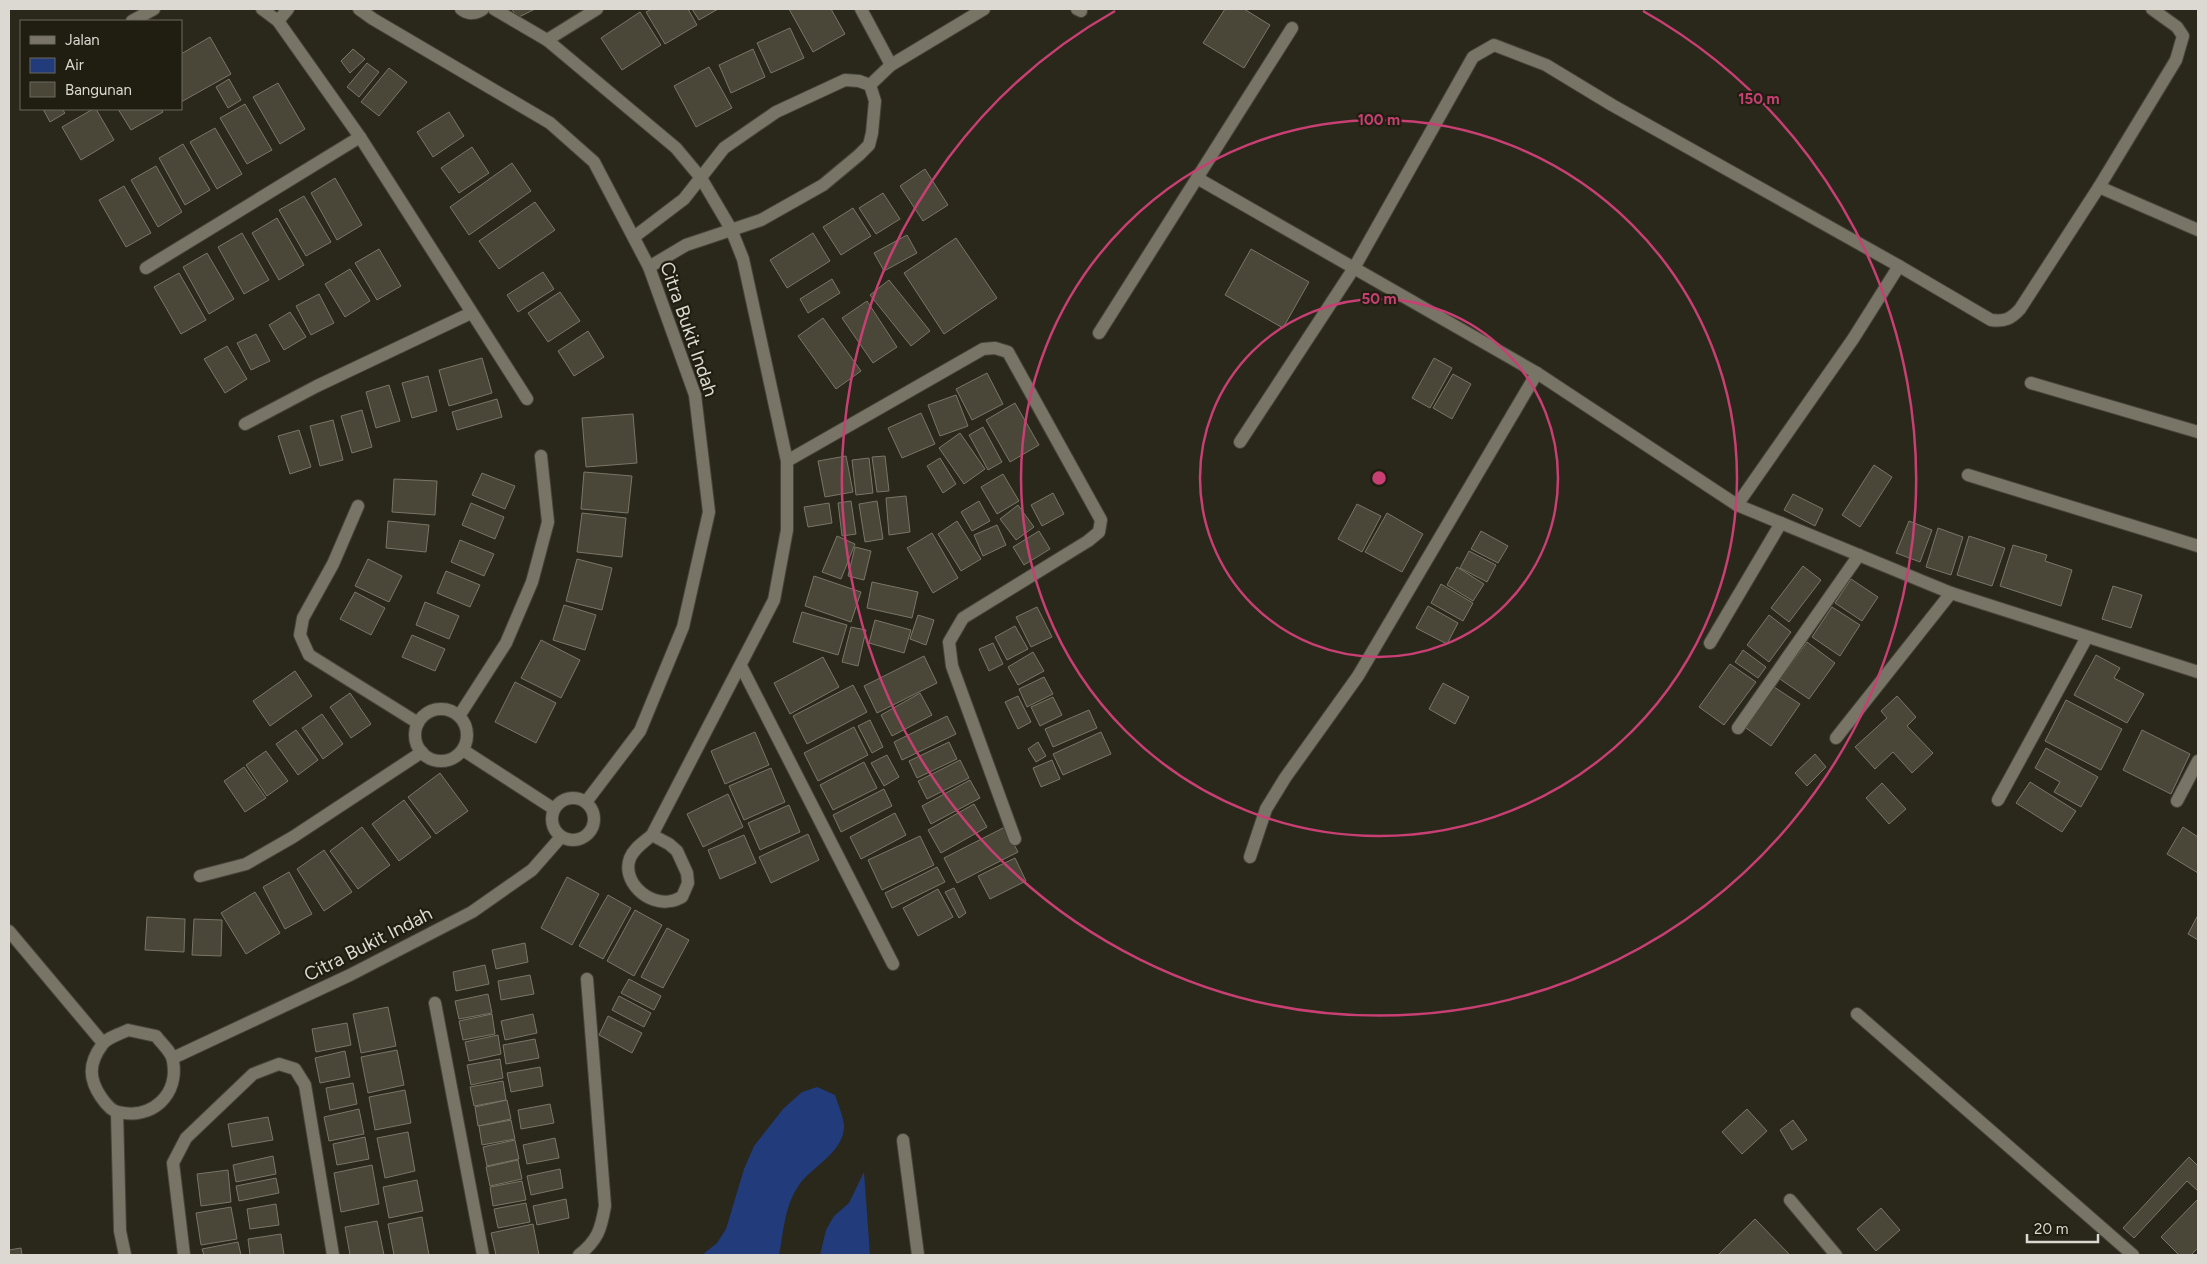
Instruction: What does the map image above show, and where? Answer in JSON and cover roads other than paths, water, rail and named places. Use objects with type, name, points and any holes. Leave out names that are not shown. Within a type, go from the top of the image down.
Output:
[{"type":"street","points":[[134,20],[154,9]]},
{"type":"street","points":[[262,9],[278,21],[360,137],[527,399]]},
{"type":"street","points":[[278,21],[288,9]]},
{"type":"street","name":"Citra Bukit Indah","points":[[359,9],[550,123],[594,162],[649,267],[695,395],[709,512],[683,626],[640,731],[586,802]]},
{"type":"street","points":[[461,9],[470,14],[483,9]]},
{"type":"street","points":[[494,9],[547,40],[676,148],[701,178],[731,229],[743,259],[787,460],[787,530],[774,600],[652,835],[638,847],[631,857],[628,868],[631,882],[640,891],[655,899],[671,901],[682,897],[688,884],[687,872],[677,851],[669,844],[652,835]]},
{"type":"street","points":[[547,40],[597,9]]},
{"type":"street","points":[[861,9],[891,65]]},
{"type":"street","points":[[870,85],[891,65],[984,9]]},
{"type":"street","points":[[1240,442],[1354,268],[1473,57],[1494,45],[1546,65],[1612,105],[1899,266],[1991,320],[2000,322],[2012,318],[2099,187],[2176,60],[2184,36],[2177,27],[2152,9]]},
{"type":"street","points":[[1099,333],[1292,28]]},
{"type":"street","points":[[634,237],[684,199],[724,148],[776,112],[845,80],[859,81],[870,85]]},
{"type":"street","points":[[649,267],[686,245],[761,220],[823,186],[869,145],[875,101],[870,85]]},
{"type":"street","points":[[146,268],[360,137]]},
{"type":"street","points":[[1197,178],[1538,373],[1737,505],[1951,593],[2198,672]]},
{"type":"street","points":[[2099,187],[2198,230]]},
{"type":"street","points":[[1737,505],[1853,338],[1899,266]]},
{"type":"street","points":[[245,424],[317,386],[471,312]]},
{"type":"street","points":[[787,460],[983,349],[995,348],[1008,352],[1101,520],[1099,532],[1088,541],[963,618],[949,642],[952,666],[1016,839]]},
{"type":"street","points":[[1250,857],[1266,809],[1285,778],[1358,676],[1538,373]]},
{"type":"street","points":[[2031,383],[2198,432]]},
{"type":"street","points":[[459,716],[506,643],[532,582],[548,522],[541,456]]},
{"type":"street","points":[[1968,475],[2198,546]]},
{"type":"street","points":[[358,506],[333,564],[303,618],[300,635],[309,655],[418,723]]},
{"type":"street","points":[[1710,643],[1780,523]]},
{"type":"street","points":[[1738,728],[1859,555]]},
{"type":"street","points":[[1836,738],[1951,593]]},
{"type":"street","points":[[1998,800],[2086,637]]},
{"type":"street","points":[[741,666],[893,964]]},
{"type":"street","points":[[437,709],[445,709],[459,716],[467,732],[462,750],[456,756],[447,760],[429,758],[422,752],[417,743],[415,733],[418,723],[429,712],[437,709]]},
{"type":"street","points":[[462,750],[554,809]]},
{"type":"street","points":[[200,876],[246,864],[293,837],[422,752]]},
{"type":"street","points":[[2177,802],[2198,761]]},
{"type":"street","points":[[574,797],[586,802],[592,809],[593,827],[588,835],[579,840],[561,837],[556,832],[552,821],[554,809],[562,800],[568,798],[574,797]]},
{"type":"street","name":"Citra Bukit Indah","points":[[173,1058],[350,975],[472,912],[532,870],[561,837]]},
{"type":"street","points":[[9,931],[103,1043]]},
{"type":"street","points":[[579,1255],[593,1244],[601,1226],[605,1206],[586,979]]},
{"type":"street","points":[[436,1003],[483,1255]]},
{"type":"street","points":[[1857,1014],[2133,1255]]},
{"type":"street","points":[[128,1030],[156,1036],[173,1058],[174,1080],[164,1100],[146,1112],[117,1112],[105,1103],[93,1084],[92,1062],[103,1043],[128,1030]]},
{"type":"street","points":[[184,1255],[173,1163],[186,1138],[253,1074],[279,1064],[295,1069],[305,1085],[333,1255]]},
{"type":"street","points":[[117,1112],[120,1231],[124,1255]]},
{"type":"street","points":[[903,1140],[918,1255]]},
{"type":"street","points":[[1790,1200],[1836,1255]]},
{"type":"water","points":[[817,1087],[835,1095],[842,1114],[843,1135],[834,1151],[805,1178],[794,1193],[785,1219],[779,1255],[702,1255],[717,1243],[726,1229],[744,1169],[754,1146],[783,1109],[802,1092]]},
{"type":"water","points":[[864,1172],[870,1255],[820,1255],[826,1230],[834,1216],[849,1203]]}]
